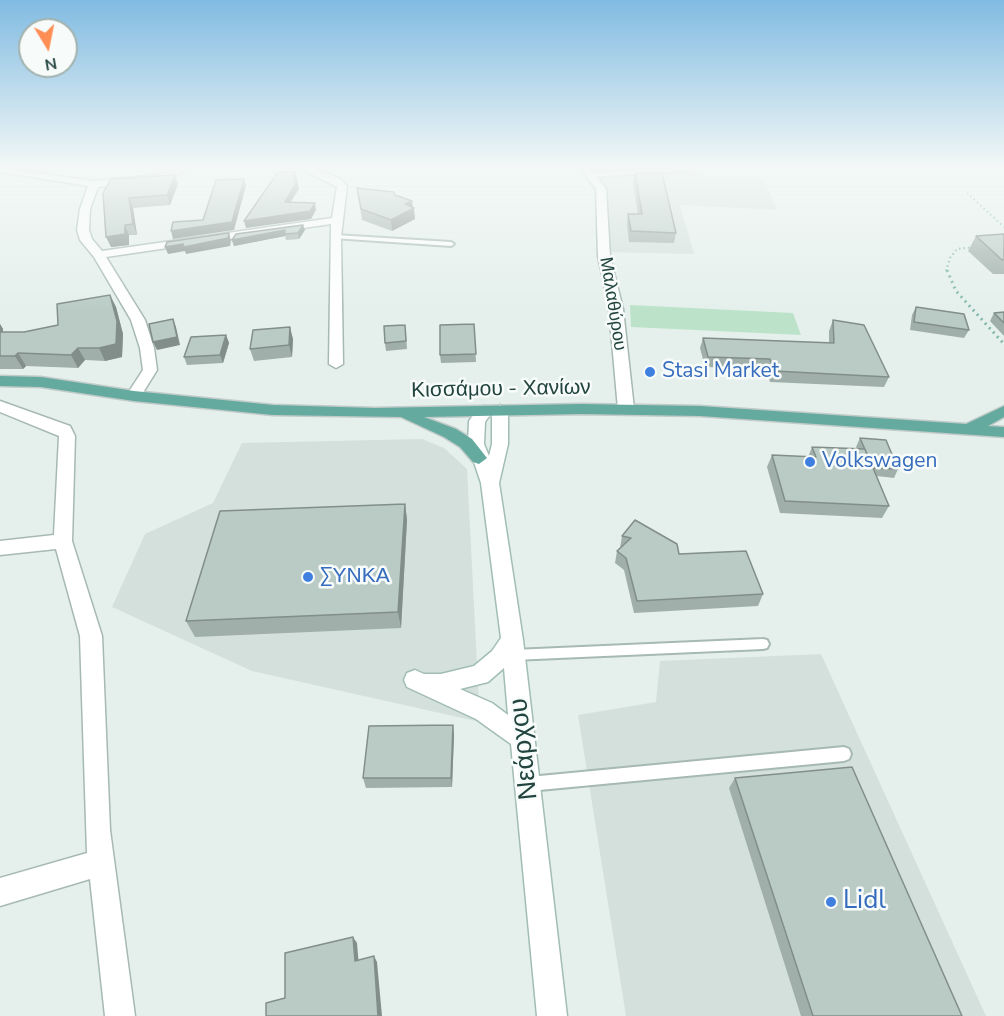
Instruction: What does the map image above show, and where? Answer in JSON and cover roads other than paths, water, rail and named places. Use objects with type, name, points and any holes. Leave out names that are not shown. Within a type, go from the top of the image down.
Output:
[{"type":"main road","name":"Κισσάμου - Χανίων","points":[[0,381],[41,382],[134,396],[273,410],[396,413],[626,409],[711,412],[1004,432]]},
{"type":"main road","points":[[968,430],[1004,411]]},
{"type":"main road","points":[[396,413],[450,433],[466,443],[479,458]]},
{"type":"street","points":[[84,215],[83,230],[86,240],[99,255],[138,320],[147,348],[150,370],[134,396]]},
{"type":"street","points":[[336,364],[335,237],[339,215]]},
{"type":"street","name":"Μαλαθύρου","points":[[603,215],[604,256],[616,309],[626,409]]},
{"type":"street","points":[[99,255],[338,220]]},
{"type":"street","points":[[0,406],[64,430],[68,436],[63,541],[91,636],[99,863],[120,1016]]},
{"type":"street","name":"Νεάρχου","points":[[490,483],[497,456],[493,410]]},
{"type":"street","name":"Νεάρχου","points":[[493,410],[474,431],[479,458],[490,483],[529,784],[552,1016]]},
{"type":"street","points":[[0,548],[63,541]]},
{"type":"street","points":[[512,648],[480,675],[441,684],[415,680],[484,711],[522,738]]},
{"type":"street","points":[[0,892],[99,863]]},
{"type":"lane","points":[[335,237],[451,244]]},
{"type":"lane","points":[[512,648],[584,654],[763,644]]},
{"type":"lane","points":[[529,784],[844,754]]},
{"type":"place","name":"Stasi Market","points":[[650,372]]},
{"type":"place","name":"Volkswagen","points":[[810,462]]},
{"type":"place","name":"ΣΥΝΚΑ","points":[[308,577]]},
{"type":"place","name":"Lidl","points":[[831,902]]}]
